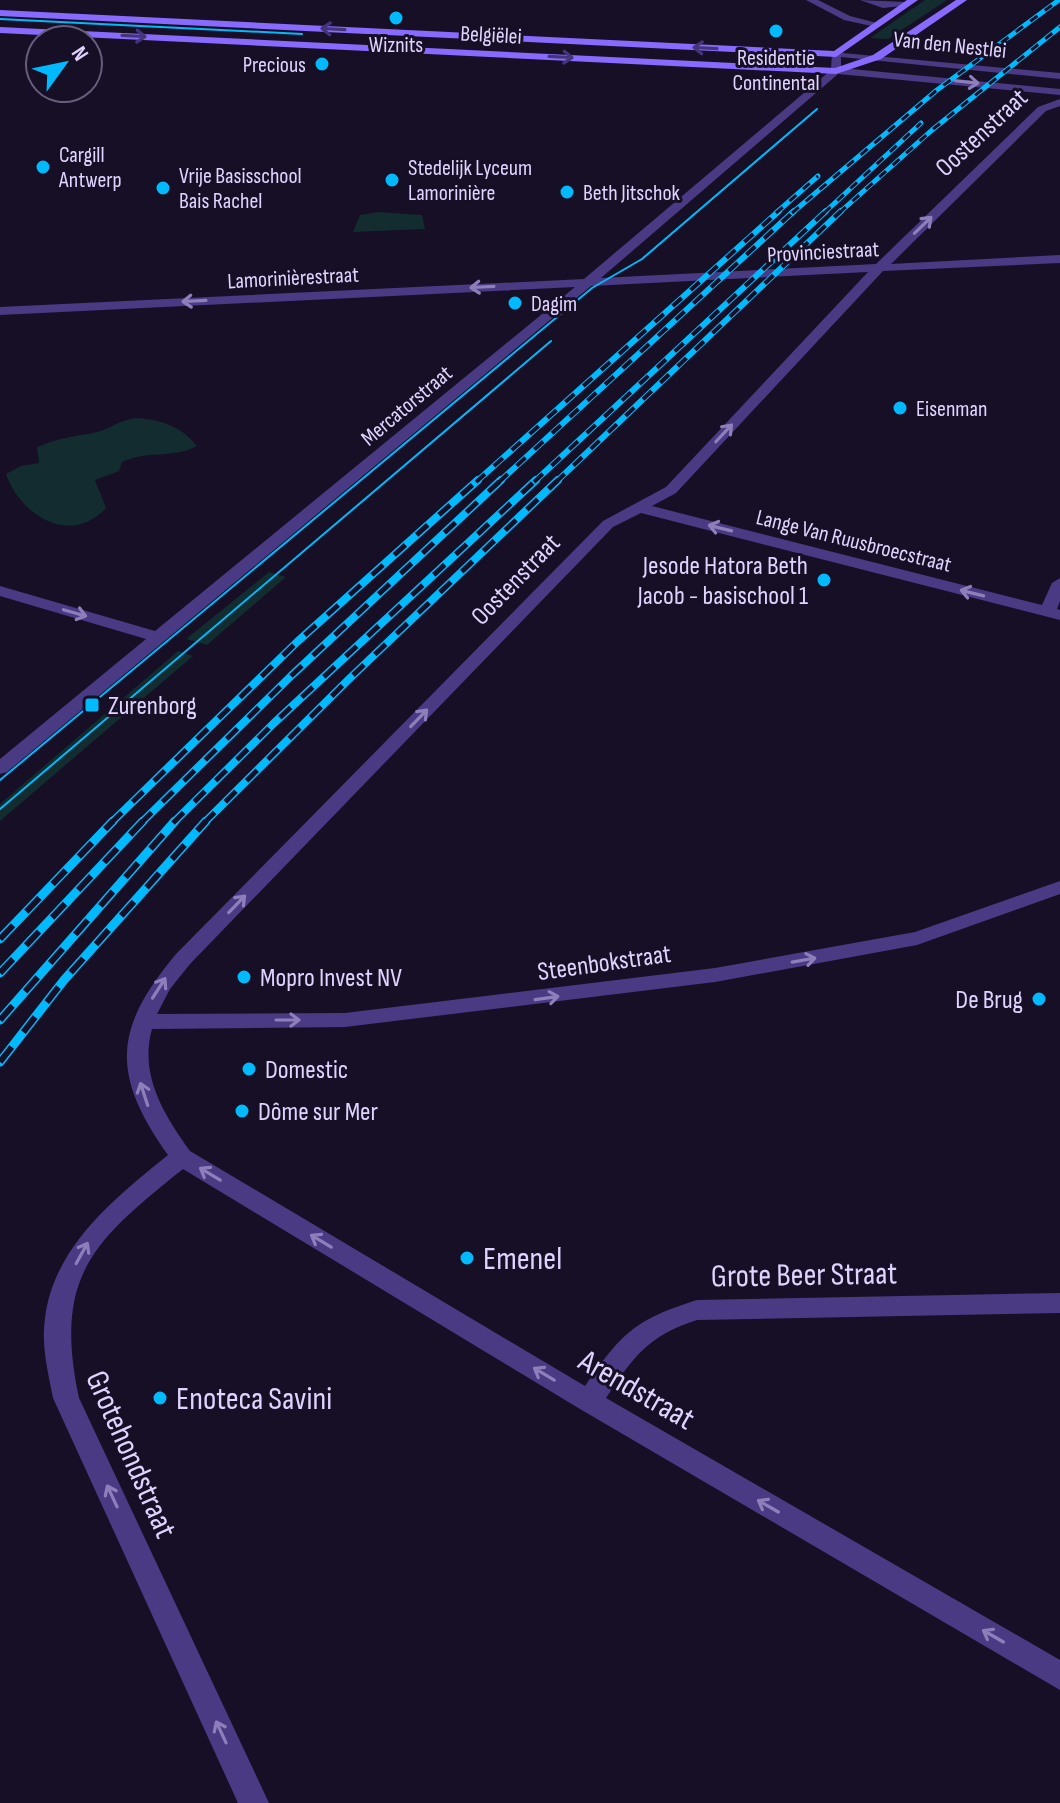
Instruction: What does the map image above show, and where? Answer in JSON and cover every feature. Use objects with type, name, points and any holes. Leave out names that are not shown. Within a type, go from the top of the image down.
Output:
[{"type":"street","points":[[811,0],[847,18],[876,24]]},
{"type":"street","points":[[865,0],[883,5],[909,3]]},
{"type":"street","name":"Mercatorstraat","points":[[0,768],[588,282],[836,71],[877,57],[962,0]]},
{"type":"street","points":[[836,71],[836,54],[909,3]]},
{"type":"street","name":"Belgiëlei","points":[[0,13],[836,54]]},
{"type":"street","name":"Belgiëlei","points":[[0,30],[836,71]]},
{"type":"street","name":"Van den Nestlei","points":[[836,54],[1060,76]]},
{"type":"street","name":"Van den Nestlei","points":[[836,71],[1060,92]]},
{"type":"street","name":"Oostenstraat","points":[[182,1157],[144,1100],[136,1066],[143,1022],[151,1000],[183,959],[608,524],[671,490],[879,268],[1042,109],[1060,102]]},
{"type":"street","name":"Provinciestraat","points":[[588,282],[1060,259]]},
{"type":"street","name":"Lamorinièrestraat","points":[[0,311],[588,282]]},
{"type":"street","name":"Lange Van Ruusbroecstraat","points":[[637,507],[1054,614]]},
{"type":"street","points":[[1054,614],[1060,583]]},
{"type":"street","points":[[0,591],[160,638]]},
{"type":"street","name":"Steenbokstraat","points":[[143,1022],[345,1020],[715,975],[917,938],[1060,887]]},
{"type":"street","name":"Arendstraat","points":[[182,1157],[589,1401],[1060,1676]]},
{"type":"street","name":"Grotehondstraat","points":[[182,1157],[107,1217],[81,1252],[61,1299],[55,1325],[55,1353],[66,1398],[254,1803]]},
{"type":"street","name":"Grote Beer Straat","points":[[589,1401],[632,1339],[657,1321],[697,1310],[1060,1303]]},
{"type":"green space","points":[[925,0],[947,0],[888,39],[870,38]]},
{"type":"green space","points":[[378,212],[422,215],[425,229],[353,232],[360,215]]},
{"type":"green space","points":[[135,418],[169,425],[184,433],[197,446],[122,462],[119,471],[95,480],[106,508],[92,519],[77,525],[48,521],[34,513],[13,489],[6,474],[21,466],[39,463],[37,447],[98,432]]},
{"type":"green space","points":[[269,572],[286,577],[207,645],[186,639]]},
{"type":"green space","points":[[178,651],[193,656],[0,821],[0,804]]},
{"type":"tram line","points":[[0,19],[302,34]]},
{"type":"tram line","points":[[0,780],[592,288],[642,259],[817,109]]},
{"type":"tram line","points":[[0,809],[551,341]]},
{"type":"railway","points":[[792,213],[937,90],[1059,0]]},
{"type":"railway","points":[[839,213],[932,130],[1060,27]]},
{"type":"railway","points":[[824,213],[921,123]]},
{"type":"railway","points":[[776,213],[818,176]]},
{"type":"railway","points":[[476,482],[779,211]]},
{"type":"railway","points":[[499,482],[794,211]]},
{"type":"railway","points":[[534,482],[826,211]]},
{"type":"railway","points":[[556,482],[841,211]]},
{"type":"railway","points":[[112,822],[297,642],[478,480]]},
{"type":"railway","points":[[143,822],[291,676],[501,480]]},
{"type":"railway","points":[[175,821],[274,723],[536,480]]},
{"type":"railway","points":[[206,821],[348,680],[558,480]]},
{"type":"railway","points":[[0,1020],[175,821]]},
{"type":"railway","points":[[0,1062],[64,980],[206,821]]},
{"type":"railway","points":[[0,939],[112,822]]},
{"type":"railway","points":[[0,973],[143,822]]},
{"type":"place","name":"Wiznits","points":[[396,18]]},
{"type":"place","name":"Residentie Continental","points":[[776,31]]},
{"type":"place","name":"Precious","points":[[322,64]]},
{"type":"place","name":"Cargill Antwerp","points":[[43,167]]},
{"type":"place","name":"Stedelijk Lyceum Lamorinière","points":[[392,180]]},
{"type":"place","name":"Vrije Basisschool Bais Rachel","points":[[163,188]]},
{"type":"place","name":"Beth Jitschok","points":[[567,192]]},
{"type":"place","name":"Dagim","points":[[515,303]]},
{"type":"place","name":"Eisenman","points":[[900,408]]},
{"type":"place","name":"Jesode Hatora Beth Jacob - basischool 1","points":[[824,580]]},
{"type":"place","name":"Zurenborg","points":[[92,705]]},
{"type":"place","name":"Mopro Invest NV","points":[[244,977]]},
{"type":"place","name":"De Brug","points":[[1039,999]]},
{"type":"place","name":"Domestic","points":[[249,1069]]},
{"type":"place","name":"Dôme sur Mer","points":[[242,1111]]},
{"type":"place","name":"Emenel","points":[[467,1258]]},
{"type":"place","name":"Enoteca Savini","points":[[160,1398]]}]
